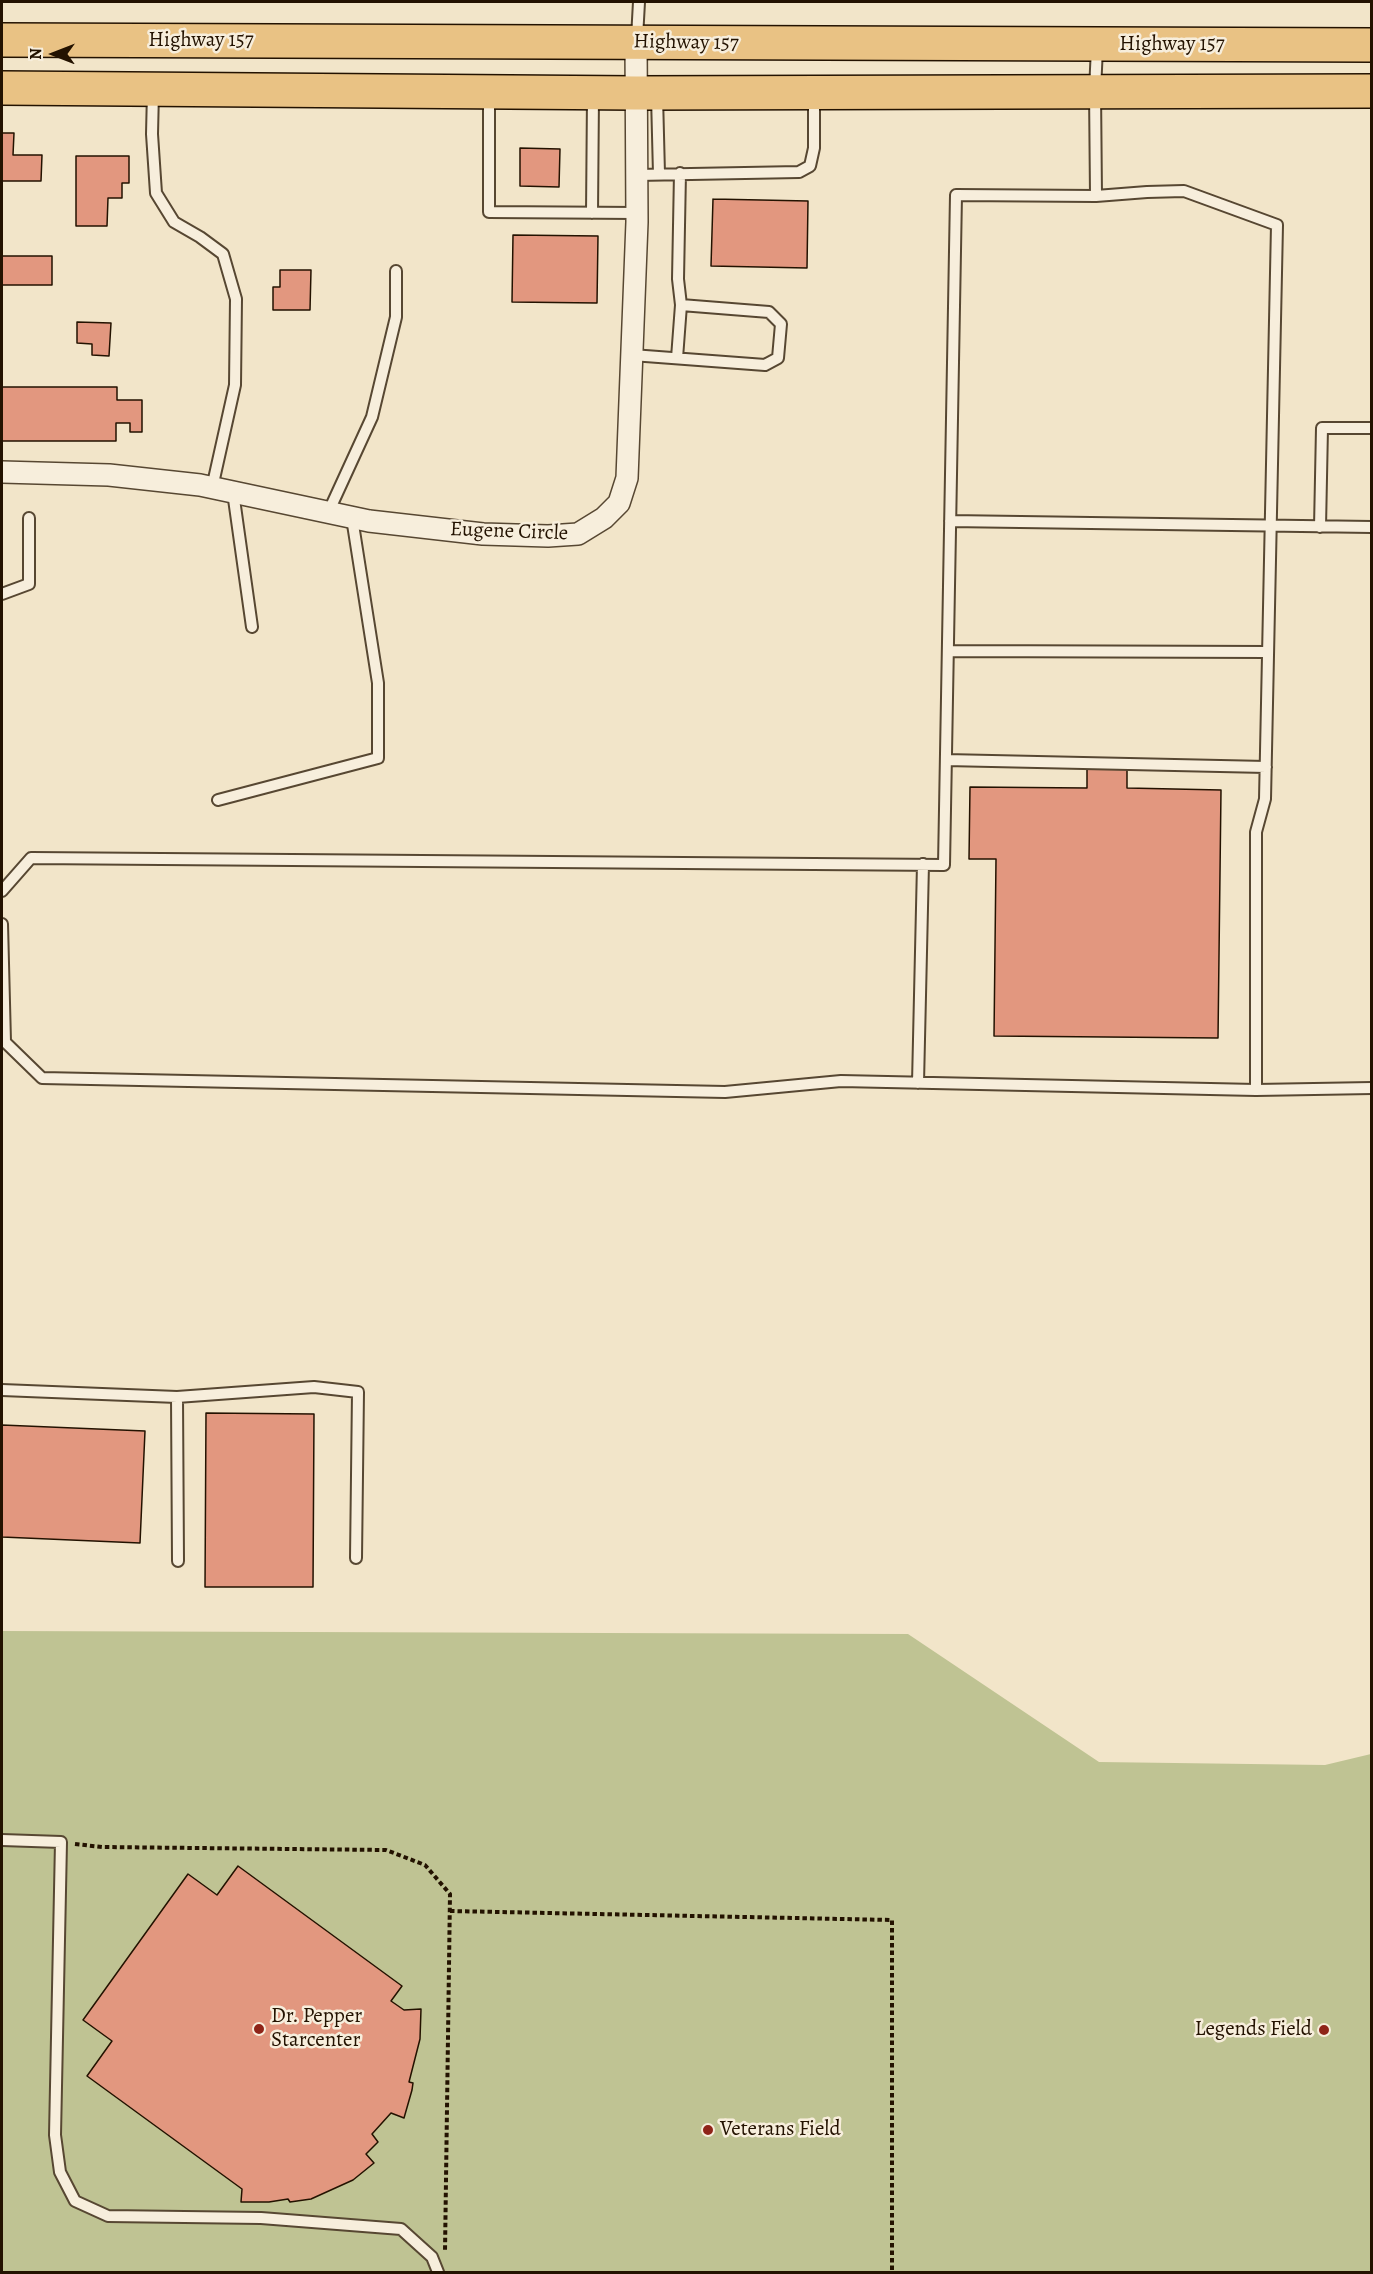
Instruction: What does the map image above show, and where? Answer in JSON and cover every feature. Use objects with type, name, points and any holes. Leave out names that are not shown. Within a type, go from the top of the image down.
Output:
[{"type":"main road","name":"Highway 157","points":[[2,40],[1371,45]]},
{"type":"main road","points":[[2,88],[647,93],[1371,91]]},
{"type":"street","name":"Eugene Circle","points":[[2,472],[109,475],[212,488],[352,518],[483,534],[548,537],[578,534],[604,518],[619,503],[627,478],[637,175],[647,93],[636,41]]},
{"type":"lane","points":[[636,41],[639,2]]},
{"type":"lane","points":[[1096,196],[1097,45]]},
{"type":"lane","points":[[153,89],[152,134],[156,194],[174,222],[223,254],[236,299],[234,385],[212,488]]},
{"type":"lane","points":[[489,92],[489,212],[637,213]]},
{"type":"lane","points":[[592,213],[593,92]]},
{"type":"lane","points":[[637,175],[799,172],[810,166],[814,148],[814,92]]},
{"type":"lane","points":[[647,93],[659,174]]},
{"type":"lane","points":[[677,358],[681,305],[678,279],[680,173]]},
{"type":"lane","points":[[2,891],[31,858],[944,865],[956,195],[1096,196],[1184,192],[1276,225],[1265,799],[1256,832],[1256,1090]]},
{"type":"lane","points":[[328,513],[372,417],[396,317],[396,271]]},
{"type":"lane","points":[[632,355],[765,365],[778,358],[781,324],[769,312],[681,305]]},
{"type":"lane","points":[[1320,527],[1322,428],[1371,428]]},
{"type":"lane","points":[[233,492],[252,627]]},
{"type":"lane","points":[[2,594],[28,584],[29,518]]},
{"type":"lane","points":[[218,800],[378,758],[378,683],[352,518]]},
{"type":"lane","points":[[950,521],[1371,527]]},
{"type":"lane","points":[[948,651],[1268,652]]},
{"type":"lane","points":[[946,760],[1266,767]]},
{"type":"lane","points":[[918,1083],[923,864]]},
{"type":"lane","points":[[2,924],[5,1042],[42,1078],[725,1092],[841,1081],[1256,1090],[1371,1088]]},
{"type":"lane","points":[[2,1390],[177,1397],[314,1387],[358,1392],[357,1558]]},
{"type":"lane","points":[[177,1397],[178,1561]]},
{"type":"lane","points":[[2,1840],[61,1842],[55,2135],[60,2172],[75,2201],[108,2216],[261,2218],[401,2229],[432,2257],[438,2272]]},
{"type":"path","points":[[61,1842],[102,1847],[386,1850],[425,1865],[450,1894],[445,2260]]},
{"type":"path","points":[[450,1911],[892,1920],[892,2272]]},
{"type":"green space","points":[[2,1631],[908,1634],[1099,1762],[1325,1765],[1371,1754],[1371,2272],[2,2272]]},
{"type":"building","points":[[2,133],[14,133],[13,155],[42,155],[41,181],[2,181]]},
{"type":"building","points":[[520,148],[560,149],[559,187],[520,186]]},
{"type":"building","points":[[76,156],[129,156],[129,183],[122,183],[122,198],[108,198],[107,226],[76,226]]},
{"type":"building","points":[[713,199],[808,201],[807,268],[711,266]]},
{"type":"building","points":[[513,235],[598,236],[597,303],[512,302]]},
{"type":"building","points":[[2,256],[52,256],[52,285],[2,285]]},
{"type":"building","points":[[280,270],[311,270],[310,310],[273,310],[273,287],[280,287]]},
{"type":"building","points":[[77,322],[111,323],[109,356],[92,355],[92,344],[77,343]]},
{"type":"building","points":[[2,387],[117,387],[117,400],[142,400],[142,432],[130,432],[130,423],[116,423],[116,441],[2,441]]},
{"type":"building","points":[[1087,768],[1127,769],[1127,788],[1221,790],[1218,1038],[994,1036],[996,859],[969,859],[970,787],[1087,788]]},
{"type":"building","points":[[206,1413],[314,1414],[313,1587],[205,1587]]},
{"type":"building","points":[[2,1425],[145,1431],[140,1543],[2,1537]]},
{"type":"building","name":"Dr. Pepper Starcenter","points":[[238,1866],[402,1986],[391,2001],[404,2010],[421,2009],[420,2039],[409,2082],[413,2083],[412,2090],[404,2118],[391,2113],[372,2134],[378,2142],[366,2154],[374,2163],[353,2180],[311,2199],[290,2202],[288,2199],[241,2202],[242,2189],[87,2076],[112,2041],[83,2020],[188,1874],[217,1895]]},
{"type":"place","name":"Dr. Pepper Starcenter","points":[[259,2029]]},
{"type":"place","name":"Legends Field","points":[[1324,2030]]},
{"type":"place","name":"Veterans Field","points":[[708,2130]]}]
